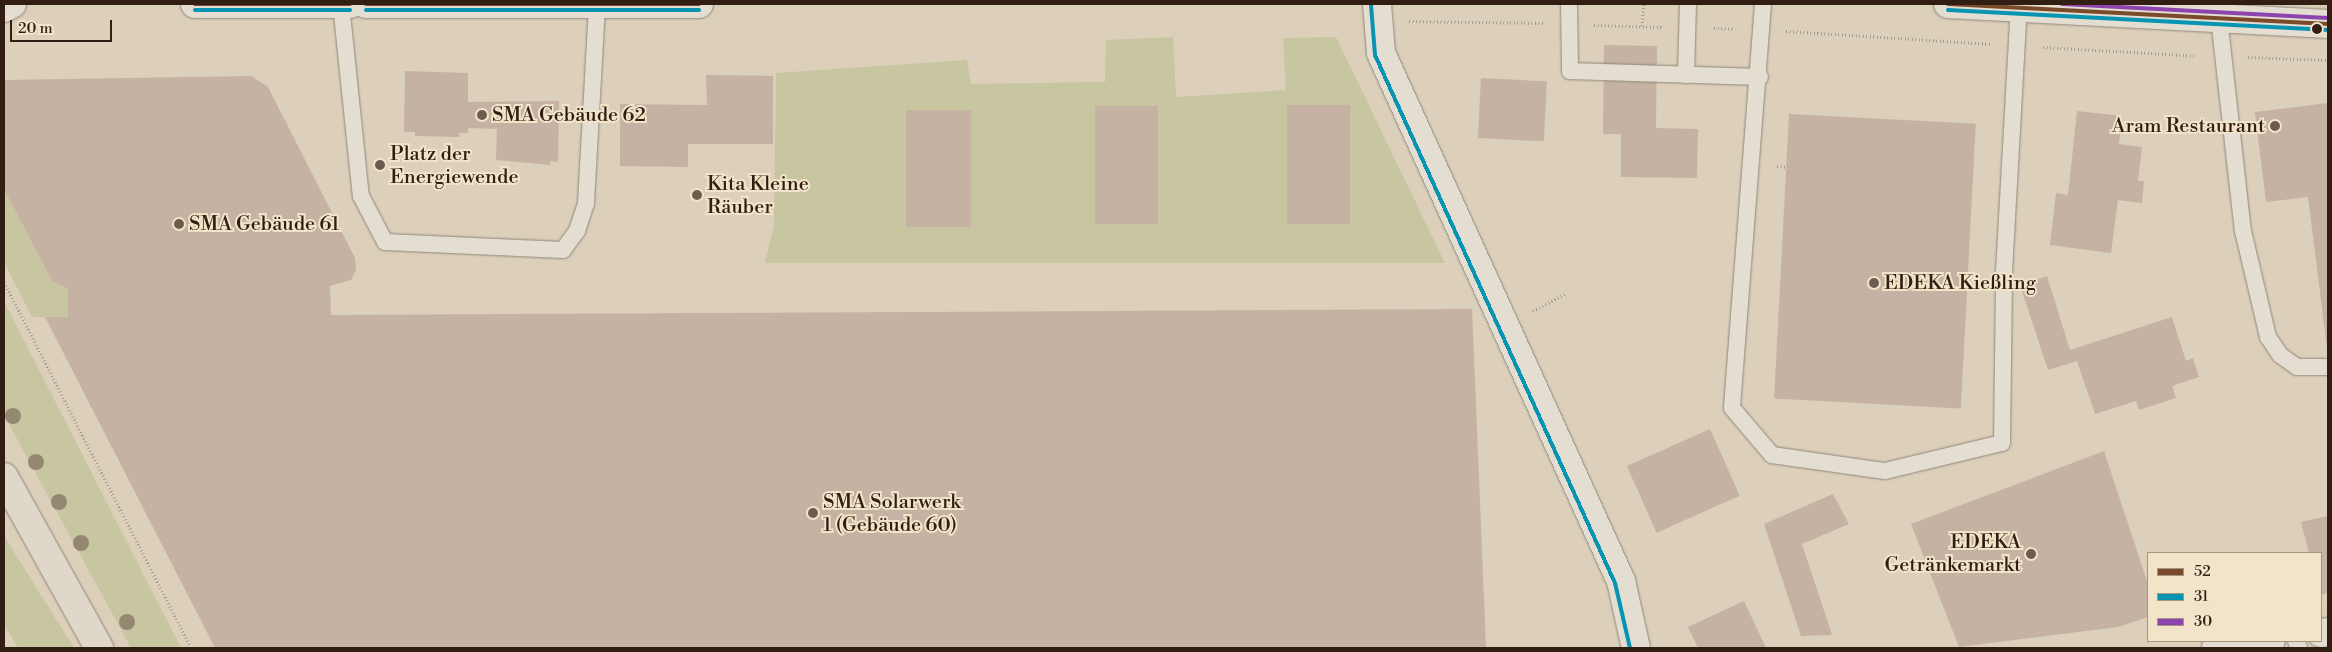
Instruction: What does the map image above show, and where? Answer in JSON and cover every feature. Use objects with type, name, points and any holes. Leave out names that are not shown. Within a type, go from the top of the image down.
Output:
[{"type":"main road","points":[[4,8],[12,4]]},
{"type":"main road","points":[[195,4],[350,4]]},
{"type":"main road","points":[[366,4],[699,4]]},
{"type":"main road","points":[[1948,4],[2019,6],[2328,24]]},
{"type":"main road","points":[[1376,12],[1381,53],[1622,581],[1636,648]]},
{"type":"main road","points":[[4,477],[99,648]]},
{"type":"main road","points":[[2216,648],[2263,642]]},
{"type":"lane","points":[[341,4],[361,196],[385,242],[563,250],[577,231],[586,203],[597,4]]},
{"type":"lane","points":[[1569,4],[1570,71],[1760,77]]},
{"type":"lane","points":[[1686,75],[1688,4]]},
{"type":"lane","points":[[1763,4],[1760,77],[1732,408],[1772,455],[1884,471],[2002,443],[2004,272],[2019,6]]},
{"type":"lane","points":[[2219,18],[2243,231],[2268,337],[2280,355],[2297,367],[2328,367]]},
{"type":"path","points":[[1642,26],[1644,4]]},
{"type":"path","points":[[1376,12],[1569,24],[1762,29],[2018,46],[2328,60]]},
{"type":"path","points":[[4,282],[191,648]]},
{"type":"green space","points":[[1173,37],[1176,97],[1286,90],[1283,38],[1336,37],[1445,263],[765,263],[774,225],[776,73],[967,60],[971,84],[1105,82],[1106,40]]},
{"type":"green space","points":[[4,189],[52,281],[68,289],[68,317],[32,317],[4,262]]},
{"type":"green space","points":[[4,301],[181,648],[131,648],[4,415]]},
{"type":"green space","points":[[4,536],[74,648],[18,648],[4,624]]},
{"type":"building","points":[[1604,45],[1657,46],[1656,128],[1698,129],[1697,178],[1621,177],[1621,134],[1603,134]]},
{"type":"building","name":"SMA Gebäude 62","points":[[405,71],[468,73],[468,102],[559,101],[558,162],[550,161],[550,165],[496,160],[497,129],[468,128],[468,133],[459,133],[459,137],[415,136],[415,132],[404,132]]},
{"type":"building","points":[[706,75],[773,76],[773,144],[688,144],[688,167],[620,166],[620,104],[707,105]]},
{"type":"building","name":"SMA Solarwerk 1 (Gebäude 60)","points":[[251,76],[268,87],[355,258],[356,270],[351,280],[330,286],[331,315],[1472,309],[1486,648],[215,648],[45,317],[68,317],[68,289],[52,281],[4,189],[4,80]]},
{"type":"building","points":[[1481,78],[1547,81],[1544,141],[1478,138]]},
{"type":"building","points":[[2328,103],[2327,348],[2308,197],[2266,202],[2255,112]]},
{"type":"building","points":[[1287,105],[1350,105],[1350,224],[1287,224]]},
{"type":"building","points":[[1095,106],[1158,106],[1158,224],[1095,224]]},
{"type":"building","points":[[906,110],[971,110],[971,227],[906,227]]},
{"type":"building","points":[[2077,111],[2122,116],[2119,144],[2142,147],[2138,181],[2144,181],[2142,203],[2118,200],[2111,253],[2050,245],[2056,193],[2068,195]]},
{"type":"building","name":"EDEKA Kießling","points":[[1789,114],[1976,124],[1961,408],[1774,399]]},
{"type":"building","points":[[2047,276],[2070,350],[2172,317],[2186,361],[2193,358],[2199,377],[2172,386],[2176,398],[2139,410],[2136,401],[2095,414],[2077,361],[2048,370],[2020,285]]},
{"type":"building","points":[[1710,429],[1740,496],[1657,533],[1627,466]]},
{"type":"building","name":"EDEKA Getränkemarkt","points":[[2104,451],[2147,581],[2147,617],[2118,627],[1959,647],[1911,524]]},
{"type":"building","points":[[1833,494],[1849,524],[1802,544],[1832,635],[1801,636],[1764,524]]},
{"type":"building","points":[[2328,516],[2328,593],[2322,595],[2322,552],[2309,552],[2301,522]]},
{"type":"building","points":[[1744,601],[1766,648],[1698,648],[1688,627]]},
{"type":"transit line","name":"52","points":[[195,4],[350,4]]},
{"type":"transit line","name":"52","points":[[366,4],[699,4]]},
{"type":"transit line","name":"52","points":[[1948,4],[2328,24]]},
{"type":"transit line","name":"30","points":[[2062,4],[2328,18]]},
{"type":"transit line","name":"31","points":[[1371,5],[1375,55],[1615,583],[1630,648]]},
{"type":"transit line","name":"31","points":[[195,10],[350,10]]},
{"type":"transit line","name":"31","points":[[366,10],[699,10]]},
{"type":"transit line","name":"31","points":[[1948,10],[2328,30]]},
{"type":"place","name":"SMA Gebäude 62","points":[[482,115]]},
{"type":"place","name":"Aram Restaurant","points":[[2275,126]]},
{"type":"place","name":"Platz der Energiewende","points":[[380,165]]},
{"type":"place","name":"Kita Kleine Räuber","points":[[697,195]]},
{"type":"place","name":"SMA Gebäude 61","points":[[179,224]]},
{"type":"place","name":"EDEKA Kießling","points":[[1874,283]]},
{"type":"place","name":"SMA Solarwerk 1 (Gebäude 60)","points":[[813,513]]},
{"type":"place","name":"EDEKA Getränkemarkt","points":[[2031,554]]}]
